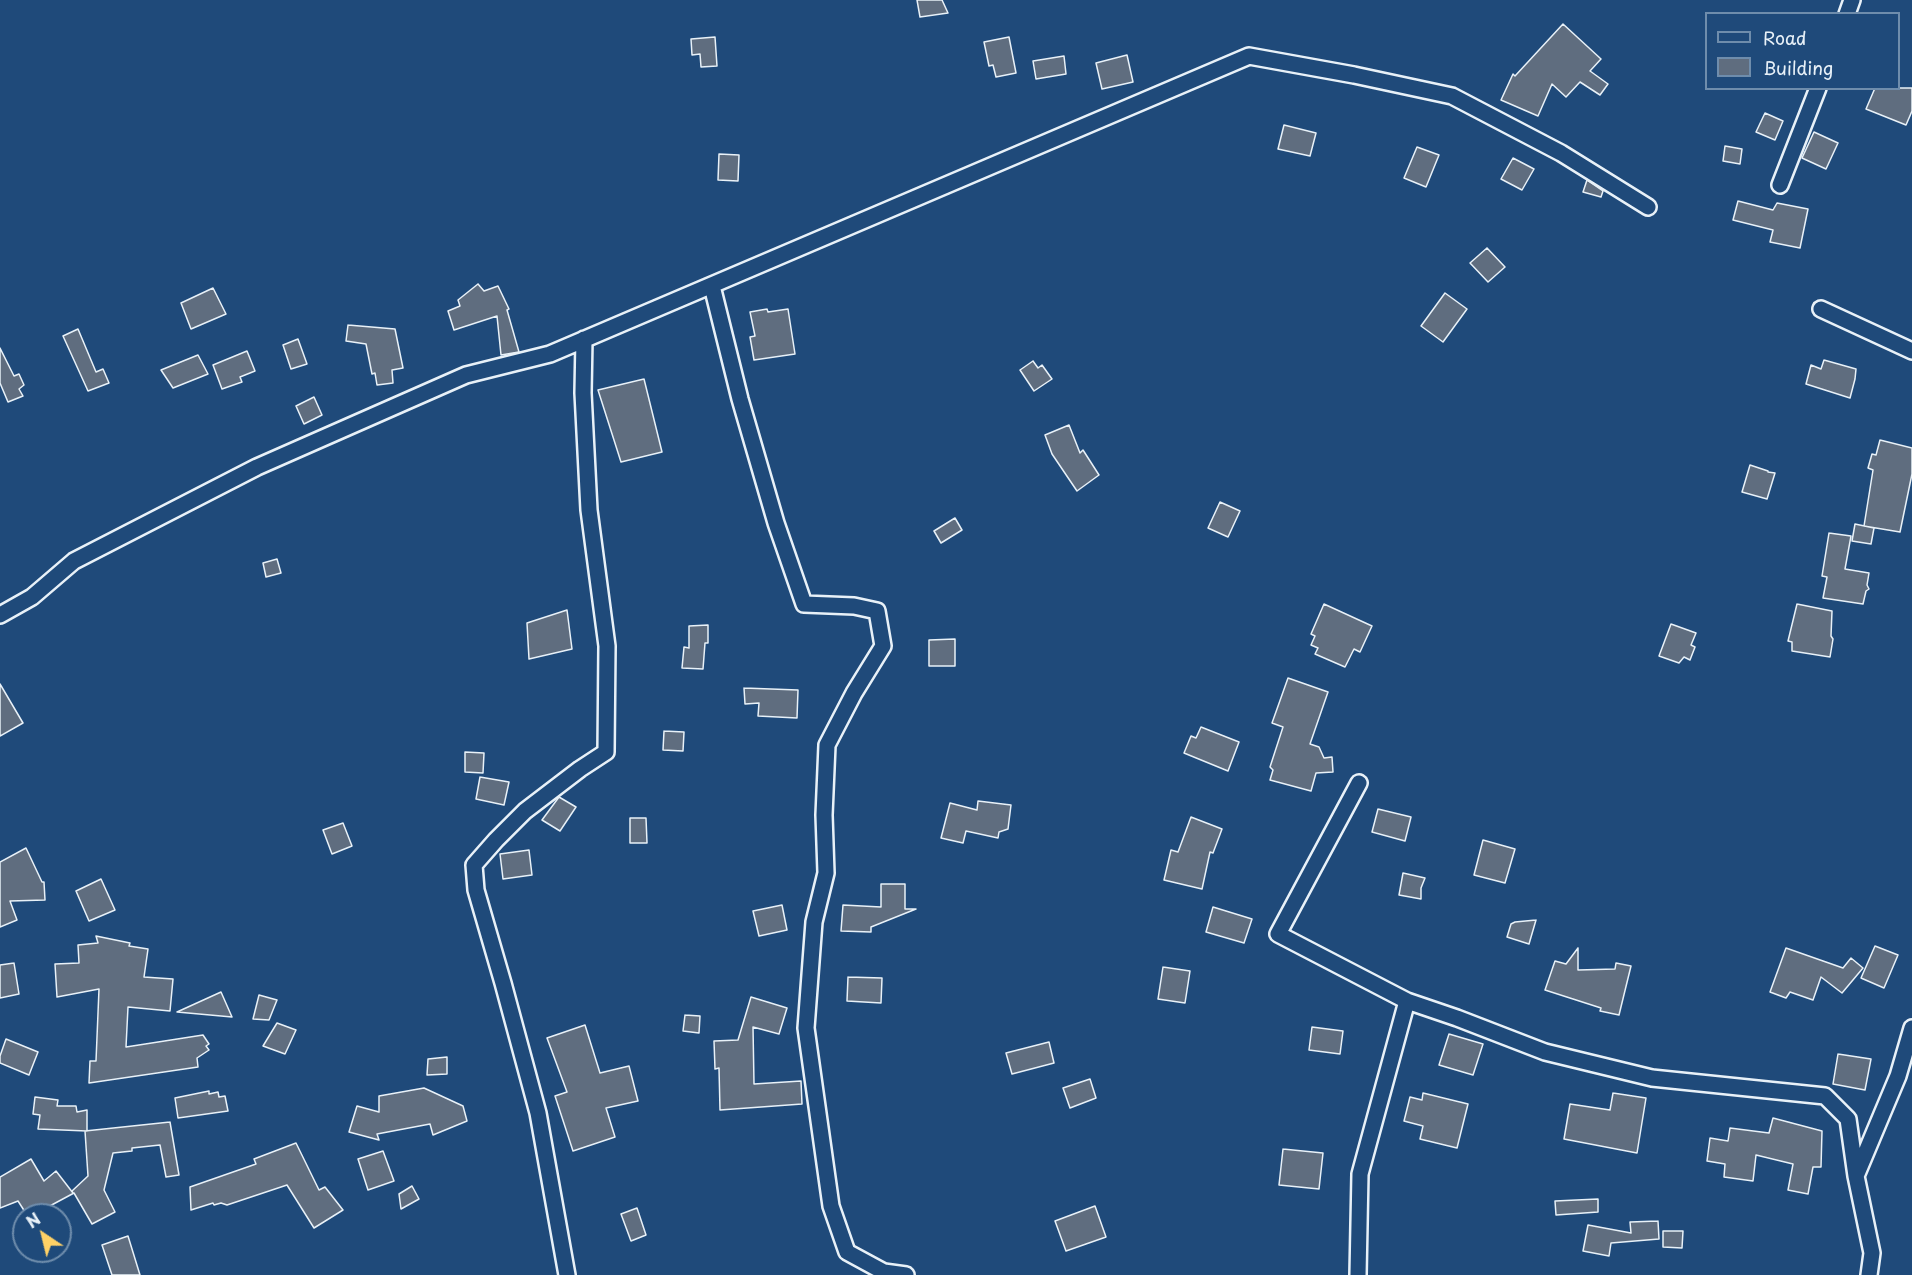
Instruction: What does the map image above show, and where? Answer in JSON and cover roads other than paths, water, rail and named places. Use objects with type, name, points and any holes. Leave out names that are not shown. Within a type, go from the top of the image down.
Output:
[{"type":"street","points":[[0,615],[32,597],[74,561],[256,467],[466,375],[550,354],[1249,56],[1452,96],[1561,153],[1648,207]]},
{"type":"street","points":[[1780,185],[1817,90]]},
{"type":"street","points":[[712,286],[740,399],[776,523],[804,604],[854,606],[877,612],[883,646],[854,693],[827,745],[824,815],[826,873],[814,922],[806,1028],[831,1206],[847,1252],[884,1272],[906,1275]]},
{"type":"street","points":[[1821,309],[1912,351]]},
{"type":"street","points":[[567,1275],[538,1113],[476,890],[474,865],[525,811],[606,752],[607,646],[589,510],[583,393],[584,339]]},
{"type":"street","points":[[1359,783],[1278,934],[1407,1001],[1545,1052],[1652,1078],[1825,1096],[1848,1119],[1856,1176],[1872,1253],[1869,1275]]},
{"type":"street","points":[[1358,1275],[1360,1174],[1407,1001]]},
{"type":"street","points":[[1856,1176],[1898,1076],[1912,1028]]}]
